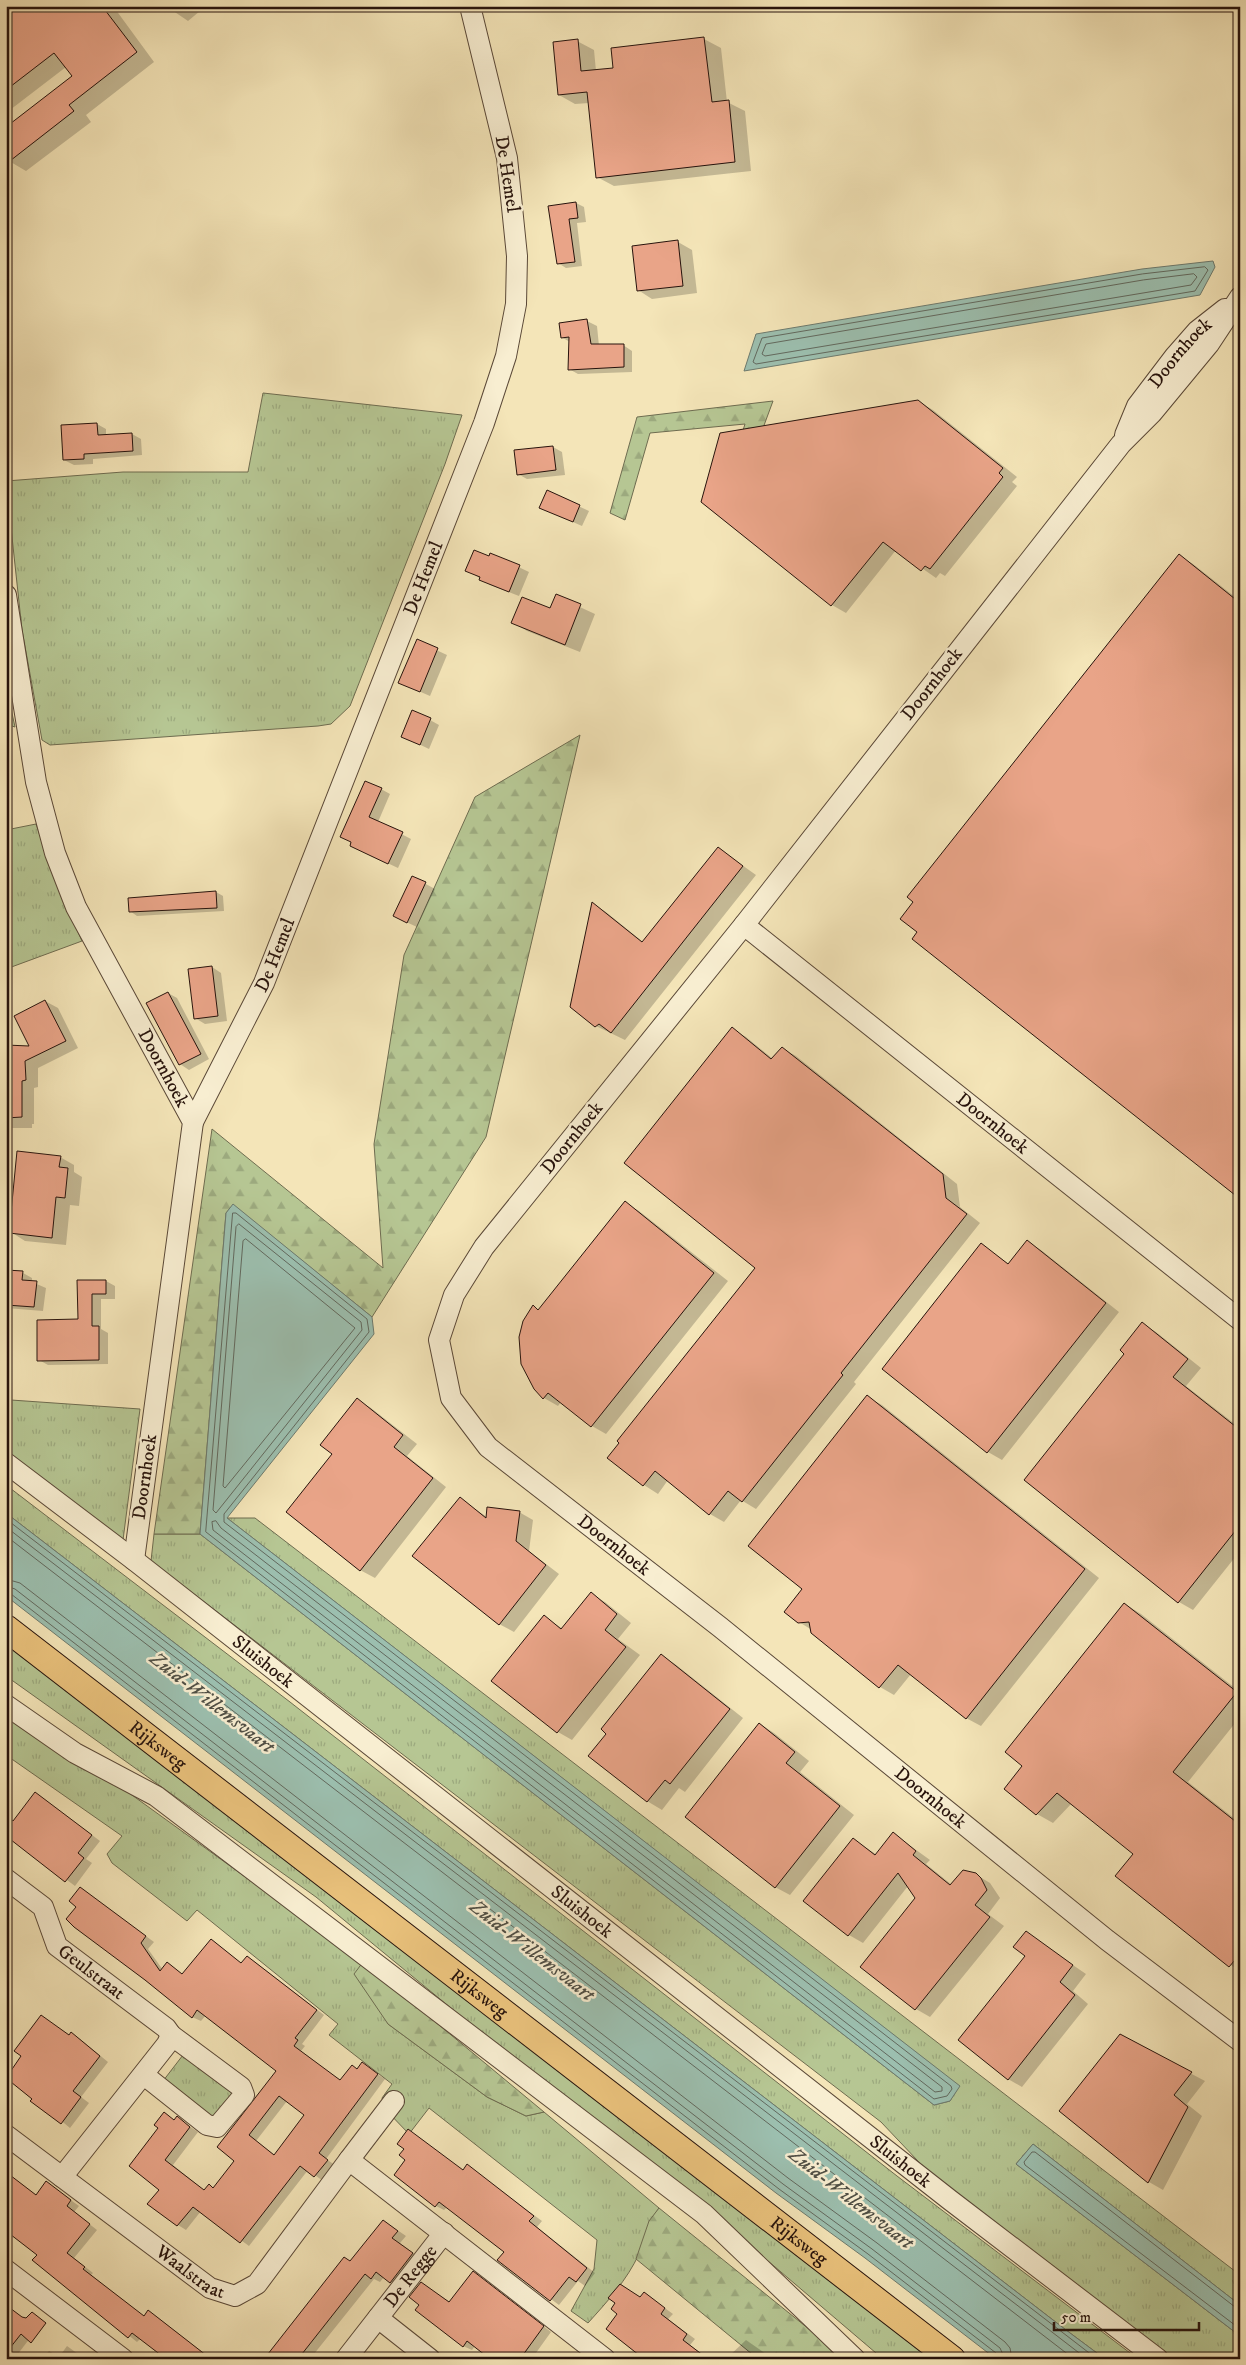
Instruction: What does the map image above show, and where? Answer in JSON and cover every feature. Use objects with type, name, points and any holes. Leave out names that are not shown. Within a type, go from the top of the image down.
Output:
[{"type":"main road","name":"Rijksweg","points":[[6,1628],[952,2359]]},
{"type":"street","name":"De Hemel","points":[[193,1122],[264,983],[480,432],[506,356],[516,304],[517,256],[514,209],[507,158],[470,6]]},
{"type":"street","name":"Doornhoek","points":[[1239,299],[1209,344],[1152,413],[1121,444],[744,925],[484,1247],[454,1295],[439,1340],[451,1398],[488,1448],[720,1627],[1107,1940],[1240,2040]]},
{"type":"street","name":"Doornhoek","points":[[6,595],[36,782],[55,853],[76,907],[193,1122],[134,1560]]},
{"type":"street","name":"Doornhoek","points":[[744,925],[1240,1320]]},
{"type":"street","name":"Sluishoek","points":[[6,1463],[134,1560],[934,2187],[1158,2359]]},
{"type":"street","name":"Rijksweg","points":[[6,1705],[75,1753],[156,1796],[696,2208],[855,2359]]},
{"type":"street","name":"Geulstraat","points":[[6,1879],[43,1907],[57,1946],[166,2028],[170,2035],[241,2087],[244,2095],[217,2127],[207,2125],[144,2075]]},
{"type":"street","points":[[62,2177],[144,2075],[167,2044],[170,2035]]},
{"type":"street","name":"Waalstraat","points":[[6,2135],[210,2288],[235,2296],[257,2284],[394,2101]]},
{"type":"street","points":[[349,2160],[605,2359]]},
{"type":"street","name":"De Regge","points":[[346,2359],[444,2233]]},
{"type":"street","points":[[6,2270],[124,2359]]},
{"type":"street","name":"De Regge","points":[[378,2318],[430,2359]]},
{"type":"green space","points":[[263,393],[462,415],[445,464],[350,706],[331,724],[318,726],[50,745],[42,740],[22,630],[6,481],[123,472],[248,472]]},
{"type":"green space","points":[[773,401],[732,512],[719,507],[745,424],[650,433],[625,520],[610,513],[637,417]]},
{"type":"green space","points":[[6,686],[15,727],[6,724]]},
{"type":"green space","points":[[580,735],[486,1137],[372,1317],[233,1205],[226,1213],[200,1534],[154,1534],[212,1129],[383,1268],[374,1144],[404,955],[475,797]]},
{"type":"green space","points":[[36,824],[60,891],[82,941],[6,969],[6,830]]},
{"type":"green space","points":[[6,1397],[11,1400],[140,1409],[123,1540],[6,1451]]},
{"type":"green space","points":[[6,1485],[290,1702],[897,2176],[1138,2359],[1105,2359],[1066,2330],[6,1513]]},
{"type":"green space","points":[[227,1518],[255,1518],[1240,2275],[1240,2305],[1033,2144],[1016,2164],[1240,2336],[1240,2359],[1169,2359],[935,2179],[881,2122],[151,1561],[154,1534],[200,1534],[934,2105],[950,2101],[959,2086]]},
{"type":"green space","points":[[6,1639],[937,2359],[883,2359],[720,2220],[553,2092],[316,1897],[6,1676]]},
{"type":"green space","points":[[6,1704],[363,1962],[388,2024],[487,2097],[526,2116],[544,2112],[659,2208],[649,2226],[639,2254],[629,2273],[588,2323],[571,2311],[594,2269],[597,2240],[429,2108],[409,2134],[385,2109],[382,2098],[392,2084],[329,2035],[338,2024],[197,1910],[187,1921],[112,1863],[107,1854],[122,1836],[6,1755]]},
{"type":"green space","points":[[363,1962],[544,2112],[526,2116],[487,2097],[388,2024],[354,1974]]},
{"type":"green space","points":[[183,2055],[237,2097],[216,2120],[163,2081]]},
{"type":"green space","points":[[659,2208],[846,2359],[758,2359],[636,2259],[649,2221]]},
{"type":"water","points":[[1213,261],[1215,267],[1200,295],[744,371],[756,334],[1142,269]]},
{"type":"water","points":[[233,1204],[372,1317],[374,1334],[227,1518],[960,2086],[950,2101],[934,2105],[200,1534],[226,1213]]},
{"type":"water","name":"Zuid-Willemsvaart","points":[[6,1513],[1105,2359],[996,2359],[865,2258],[776,2193],[6,1596]]},
{"type":"water","points":[[1033,2144],[1240,2305],[1240,2336],[1016,2164]]},
{"type":"building","points":[[6,6],[102,6],[137,52],[69,105],[74,111],[6,164],[6,127],[72,76],[54,53],[6,90]]},
{"type":"building","points":[[704,37],[712,102],[729,100],[735,162],[596,178],[587,92],[558,95],[553,42],[578,39],[581,71],[613,68],[611,48]]},
{"type":"building","points":[[576,202],[578,218],[569,219],[575,262],[557,264],[548,206]]},
{"type":"building","points":[[678,240],[683,286],[637,291],[632,246]]},
{"type":"building","points":[[587,319],[591,344],[624,344],[624,367],[568,370],[569,337],[561,338],[559,323]]},
{"type":"building","points":[[918,400],[1003,468],[999,473],[1003,477],[930,569],[925,566],[921,571],[883,542],[831,606],[701,502],[720,433]]},
{"type":"building","points":[[97,423],[98,435],[132,433],[133,451],[84,454],[84,459],[63,460],[61,425]]},
{"type":"building","points":[[553,446],[556,470],[517,475],[514,450]]},
{"type":"building","points":[[547,490],[580,505],[573,522],[539,508]]},
{"type":"building","points":[[474,550],[489,556],[490,553],[520,565],[509,592],[479,580],[480,577],[465,571]]},
{"type":"building","points":[[1179,554],[1240,603],[1240,1199],[912,939],[917,932],[900,919],[913,902],[907,897]]},
{"type":"building","points":[[556,594],[581,604],[565,645],[511,623],[522,597],[550,608]]},
{"type":"building","points":[[417,639],[438,648],[420,692],[398,683]]},
{"type":"building","points":[[412,710],[431,718],[420,745],[401,737]]},
{"type":"building","points":[[365,781],[382,788],[369,817],[403,832],[388,864],[350,846],[351,842],[340,837]]},
{"type":"building","points":[[718,847],[743,866],[611,1033],[599,1024],[595,1027],[570,1007],[592,902],[642,942]]},
{"type":"building","points":[[412,876],[426,882],[407,923],[393,916]]},
{"type":"building","points":[[216,891],[217,908],[129,912],[128,898]]},
{"type":"building","points":[[212,966],[218,1016],[194,1019],[188,969]]},
{"type":"building","points":[[168,992],[201,1054],[179,1065],[146,1003]]},
{"type":"building","points":[[45,1000],[66,1041],[25,1061],[26,1080],[22,1081],[22,1117],[6,1118],[6,1045],[29,1046],[14,1016]]},
{"type":"building","points":[[732,1027],[771,1059],[782,1047],[943,1174],[946,1198],[967,1214],[742,1502],[728,1491],[709,1515],[655,1471],[643,1486],[607,1458],[619,1443],[617,1441],[755,1268],[624,1163]]},
{"type":"building","points":[[17,1151],[61,1156],[59,1167],[68,1168],[65,1198],[56,1197],[52,1238],[9,1233]]},
{"type":"building","points":[[625,1201],[714,1273],[591,1427],[548,1393],[543,1399],[534,1389],[521,1364],[519,1337],[523,1321],[533,1305],[538,1310]]},
{"type":"building","points":[[1027,1240],[1106,1303],[987,1453],[882,1369],[981,1243],[1008,1264]]},
{"type":"building","points":[[6,1270],[23,1271],[22,1280],[37,1281],[34,1307],[6,1305]]},
{"type":"building","points":[[77,1280],[106,1280],[106,1294],[92,1294],[92,1326],[99,1326],[99,1360],[37,1361],[37,1320],[78,1319]]},
{"type":"building","points":[[1142,1322],[1188,1359],[1173,1377],[1240,1430],[1240,1525],[1178,1603],[1024,1480],[1124,1354],[1120,1350]]},
{"type":"building","points":[[867,1395],[1085,1569],[966,1719],[898,1665],[879,1688],[811,1633],[809,1622],[798,1623],[784,1612],[802,1589],[748,1546]]},
{"type":"building","points":[[357,1398],[403,1435],[394,1447],[433,1478],[360,1571],[286,1512],[332,1454],[320,1445]]},
{"type":"building","points":[[460,1497],[486,1518],[487,1507],[520,1511],[516,1541],[546,1565],[499,1625],[412,1556]]},
{"type":"building","points":[[591,1592],[617,1614],[605,1630],[626,1647],[557,1733],[491,1681],[544,1615],[561,1629]]},
{"type":"building","points":[[1124,1603],[1237,1692],[1173,1772],[1240,1825],[1240,1954],[1229,1967],[1115,1876],[1133,1854],[1057,1793],[1036,1815],[1004,1789],[1022,1766],[1005,1752]]},
{"type":"building","points":[[661,1654],[730,1709],[670,1784],[665,1780],[647,1802],[588,1756],[606,1734],[601,1729]]},
{"type":"building","points":[[759,1723],[795,1752],[786,1763],[840,1806],[775,1888],[685,1817]]},
{"type":"building","points":[[35,1792],[92,1835],[78,1853],[84,1858],[65,1882],[6,1836],[6,1816],[13,1821]]},
{"type":"building","points":[[893,1832],[916,1851],[913,1855],[950,1885],[963,1870],[976,1873],[987,1890],[975,1905],[990,1917],[915,2010],[860,1967],[915,1898],[898,1873],[848,1936],[803,1901],[853,1838],[875,1855]]},
{"type":"building","points":[[80,1887],[146,1936],[141,1943],[160,1971],[167,1962],[182,1974],[211,1939],[241,1963],[247,1956],[317,2010],[295,2038],[298,2040],[294,2046],[340,2080],[352,2065],[357,2069],[362,2062],[378,2074],[319,2153],[328,2160],[314,2177],[300,2166],[240,2243],[193,2207],[177,2226],[147,2204],[159,2190],[129,2166],[158,2128],[154,2125],[164,2112],[174,2120],[177,2116],[190,2127],[165,2160],[204,2190],[209,2184],[213,2188],[234,2161],[217,2147],[276,2071],[197,2010],[192,2018],[74,1927],[66,1919],[76,1907],[69,1901]],"holes":[[[279,2096],[304,2115],[274,2155],[249,2135]]]},
{"type":"building","points":[[1026,1931],[1073,1965],[1060,1982],[1075,1995],[1008,2080],[958,2040],[1025,1956],[1013,1947]]},
{"type":"building","points":[[41,2015],[69,2035],[71,2032],[100,2056],[73,2091],[81,2097],[61,2124],[30,2101],[32,2099],[6,2078],[21,2056],[14,2051]]},
{"type":"building","points":[[1120,2034],[1192,2072],[1174,2095],[1188,2107],[1148,2183],[1059,2111]]},
{"type":"building","points":[[408,2129],[463,2170],[467,2164],[534,2216],[529,2221],[587,2268],[576,2282],[569,2277],[550,2301],[497,2260],[504,2252],[439,2202],[435,2207],[394,2175],[405,2160],[399,2155],[404,2149],[397,2144]]},
{"type":"building","points":[[6,2172],[36,2195],[46,2181],[71,2200],[67,2206],[90,2224],[67,2253],[85,2267],[83,2269],[144,2316],[148,2310],[211,2359],[166,2359],[132,2333],[128,2338],[32,2260],[37,2255],[6,2231]]},
{"type":"building","points":[[383,2220],[398,2231],[392,2238],[413,2253],[390,2283],[376,2272],[371,2279],[365,2274],[298,2359],[264,2359],[344,2257],[350,2261]]},
{"type":"building","points":[[473,2271],[544,2326],[520,2359],[490,2359],[467,2341],[463,2347],[415,2310],[419,2305],[409,2297],[421,2282],[449,2302]]},
{"type":"building","points":[[620,2284],[640,2297],[644,2292],[665,2308],[661,2314],[687,2334],[683,2340],[708,2359],[644,2359],[606,2329],[617,2314],[611,2309],[615,2303],[608,2298]]},
{"type":"building","points":[[6,2305],[22,2317],[26,2318],[32,2312],[46,2323],[31,2343],[21,2334],[6,2353]]}]
